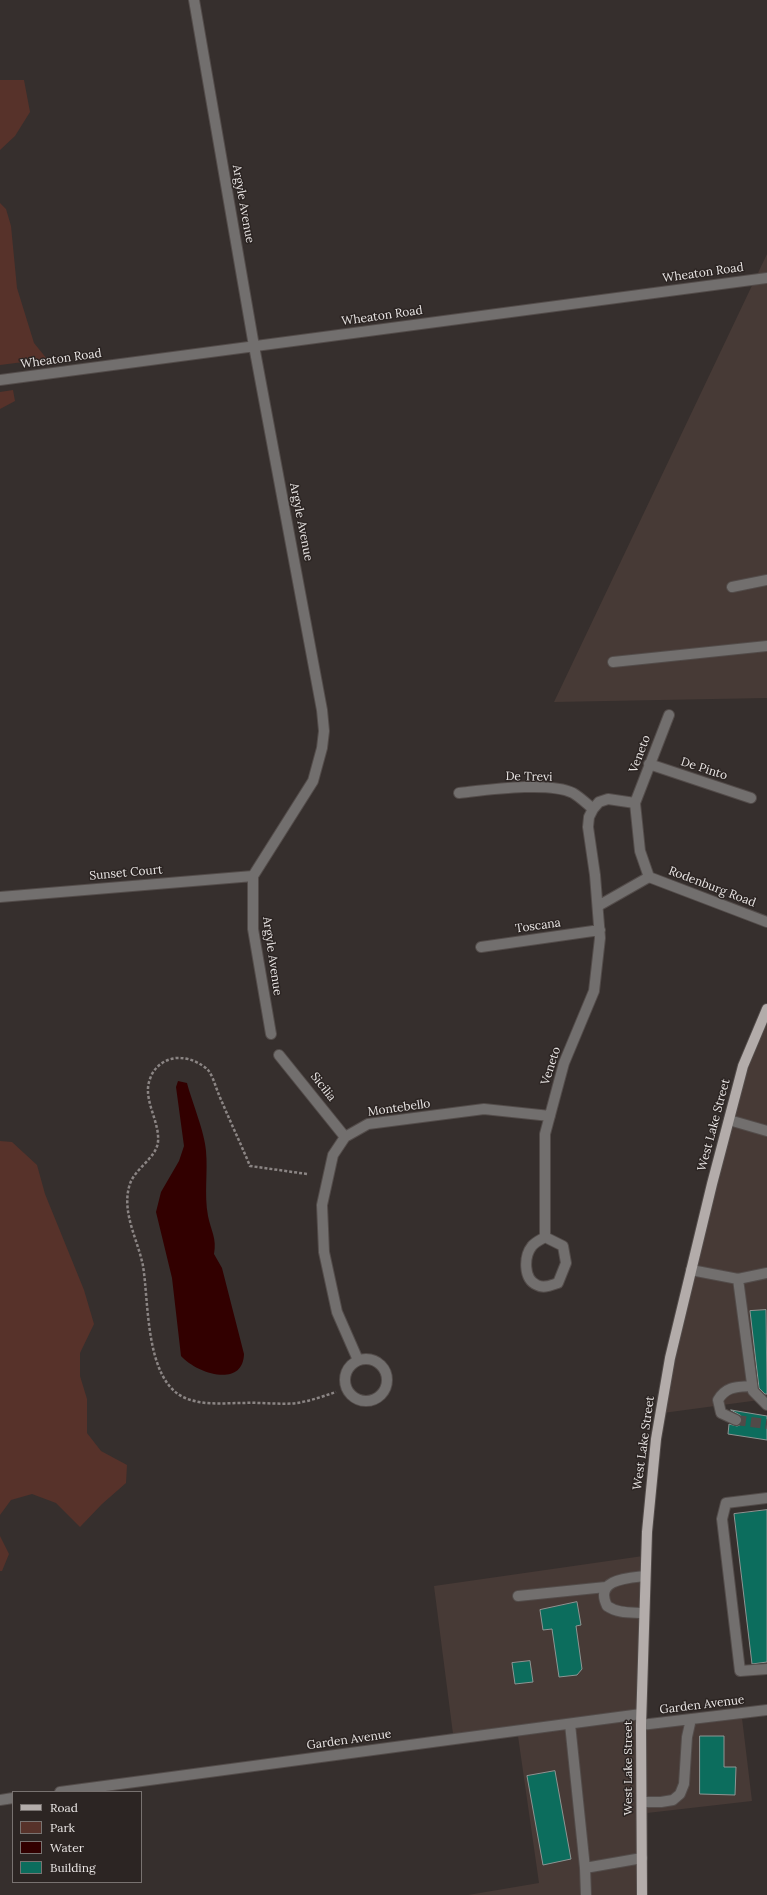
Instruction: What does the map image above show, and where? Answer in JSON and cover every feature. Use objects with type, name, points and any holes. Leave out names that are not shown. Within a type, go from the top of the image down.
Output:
[{"type":"main road","name":"West Lake Street","points":[[642,1895],[641,1714],[645,1576],[647,1532],[656,1439],[670,1358],[729,1120],[743,1066],[767,1009]]},
{"type":"street","name":"Argyle Avenue","points":[[194,0],[254,346],[306,618],[322,710],[324,731],[319,765],[311,784],[253,876],[253,929],[271,1034]]},
{"type":"street","name":"Wheaton Road","points":[[0,380],[767,278]]},
{"type":"street","points":[[732,587],[767,580]]},
{"type":"street","points":[[613,662],[767,646]]},
{"type":"street","name":"Veneto","points":[[649,877],[640,851],[635,803],[669,715]]},
{"type":"street","name":"De Pinto","points":[[649,764],[751,798]]},
{"type":"street","name":"De Trevi","points":[[459,793],[519,787],[549,788],[573,793],[593,809]]},
{"type":"street","points":[[593,809],[599,802],[608,799],[635,803]]},
{"type":"street","name":"Veneto","points":[[545,1237],[545,1134],[564,1063],[594,991],[600,930],[595,875],[588,826],[589,817],[593,809]]},
{"type":"street","name":"Sunset Court","points":[[0,897],[253,876]]},
{"type":"street","points":[[598,906],[649,877]]},
{"type":"street","name":"Rodenburg Road","points":[[649,877],[767,922]]},
{"type":"street","name":"Toscana","points":[[481,947],[600,930]]},
{"type":"street","name":"Sicilia","points":[[280,1055],[345,1137]]},
{"type":"street","name":"Montebello","points":[[358,1360],[337,1312],[324,1244],[322,1205],[333,1155],[345,1137],[368,1124],[484,1109],[550,1116]]},
{"type":"street","points":[[729,1120],[767,1131]]},
{"type":"street","points":[[545,1237],[563,1246],[566,1263],[558,1283],[546,1287],[536,1285],[528,1276],[526,1261],[532,1245],[545,1237]]},
{"type":"street","points":[[691,1270],[738,1279],[767,1274]]},
{"type":"street","points":[[738,1279],[753,1391],[767,1404]]},
{"type":"street","points":[[358,1360],[374,1360],[381,1365],[385,1372],[385,1388],[380,1395],[373,1399],[357,1399],[346,1387],[345,1379],[347,1372],[351,1365],[358,1360]]},
{"type":"street","points":[[736,1420],[721,1413],[718,1400],[729,1388],[752,1386]]},
{"type":"street","points":[[767,1498],[726,1503],[722,1519],[740,1671],[767,1668]]},
{"type":"street","points":[[518,1596],[606,1587],[622,1579],[645,1576]]},
{"type":"street","points":[[606,1587],[604,1594],[605,1601],[613,1610],[621,1612],[644,1613]]},
{"type":"street","name":"Garden Avenue","points":[[641,1725],[767,1710]]},
{"type":"street","name":"Garden Avenue","points":[[68,1791],[641,1714]]},
{"type":"street","points":[[642,1802],[661,1802],[673,1800],[680,1794],[684,1784],[687,1737],[691,1719]]},
{"type":"street","points":[[570,1724],[585,1868],[586,1895]]},
{"type":"street","points":[[0,1800],[12,1798]]},
{"type":"street","points":[[585,1868],[642,1858]]},
{"type":"path","points":[[307,1174],[250,1166],[208,1070],[194,1060],[180,1057],[162,1062],[154,1069],[149,1081],[149,1100],[156,1126],[158,1143],[153,1153],[138,1170],[129,1186],[128,1211],[143,1266],[153,1342],[158,1366],[166,1384],[183,1397],[201,1402],[221,1404],[297,1403],[336,1392]]},
{"type":"shaded area","points":[[767,254],[767,698],[554,702]]},
{"type":"shaded area","points":[[767,1023],[767,1399],[663,1413],[696,1265],[747,1071]]},
{"type":"shaded area","points":[[643,1556],[637,1711],[453,1734],[434,1586]]},
{"type":"shaded area","points":[[637,1718],[637,1895],[468,1895],[539,1883],[518,1736]]},
{"type":"shaded area","points":[[742,1718],[752,1801],[647,1813],[646,1728]]},
{"type":"green space","points":[[0,80],[24,80],[30,112],[15,136],[0,150]]},
{"type":"green space","points":[[0,203],[6,209],[11,226],[17,288],[34,343],[47,359],[0,365]]},
{"type":"green space","points":[[13,390],[15,401],[0,409],[0,392]]},
{"type":"green space","points":[[0,1141],[12,1142],[37,1165],[45,1194],[84,1290],[94,1324],[80,1353],[80,1376],[87,1399],[87,1433],[101,1451],[127,1465],[126,1483],[102,1504],[80,1527],[56,1503],[32,1494],[11,1500],[0,1515]]},
{"type":"green space","points":[[0,1536],[9,1554],[2,1571],[0,1571]]},
{"type":"water","points":[[178,1081],[187,1083],[203,1135],[206,1159],[207,1208],[214,1239],[214,1254],[222,1268],[244,1354],[242,1365],[236,1371],[228,1374],[207,1372],[197,1368],[181,1356],[172,1278],[156,1212],[161,1192],[179,1161],[184,1146],[176,1087]]},
{"type":"building","points":[[766,1310],[767,1394],[765,1394],[759,1388],[750,1311]]},
{"type":"building","points":[[731,1410],[767,1416],[767,1440],[728,1434],[729,1424],[737,1426],[740,1425],[742,1420],[741,1416]]},
{"type":"building","points":[[767,1510],[767,1662],[752,1664],[734,1514]]},
{"type":"building","points":[[577,1602],[581,1625],[576,1626],[582,1669],[577,1675],[559,1677],[552,1629],[543,1630],[540,1610]]},
{"type":"building","points":[[530,1661],[533,1682],[515,1684],[512,1663]]},
{"type":"building","points":[[700,1736],[724,1736],[724,1767],[736,1767],[735,1795],[700,1794]]},
{"type":"building","points":[[555,1771],[571,1859],[543,1865],[527,1776]]},
{"type":"tunnel","points":[[736,1420],[767,1424]]}]
